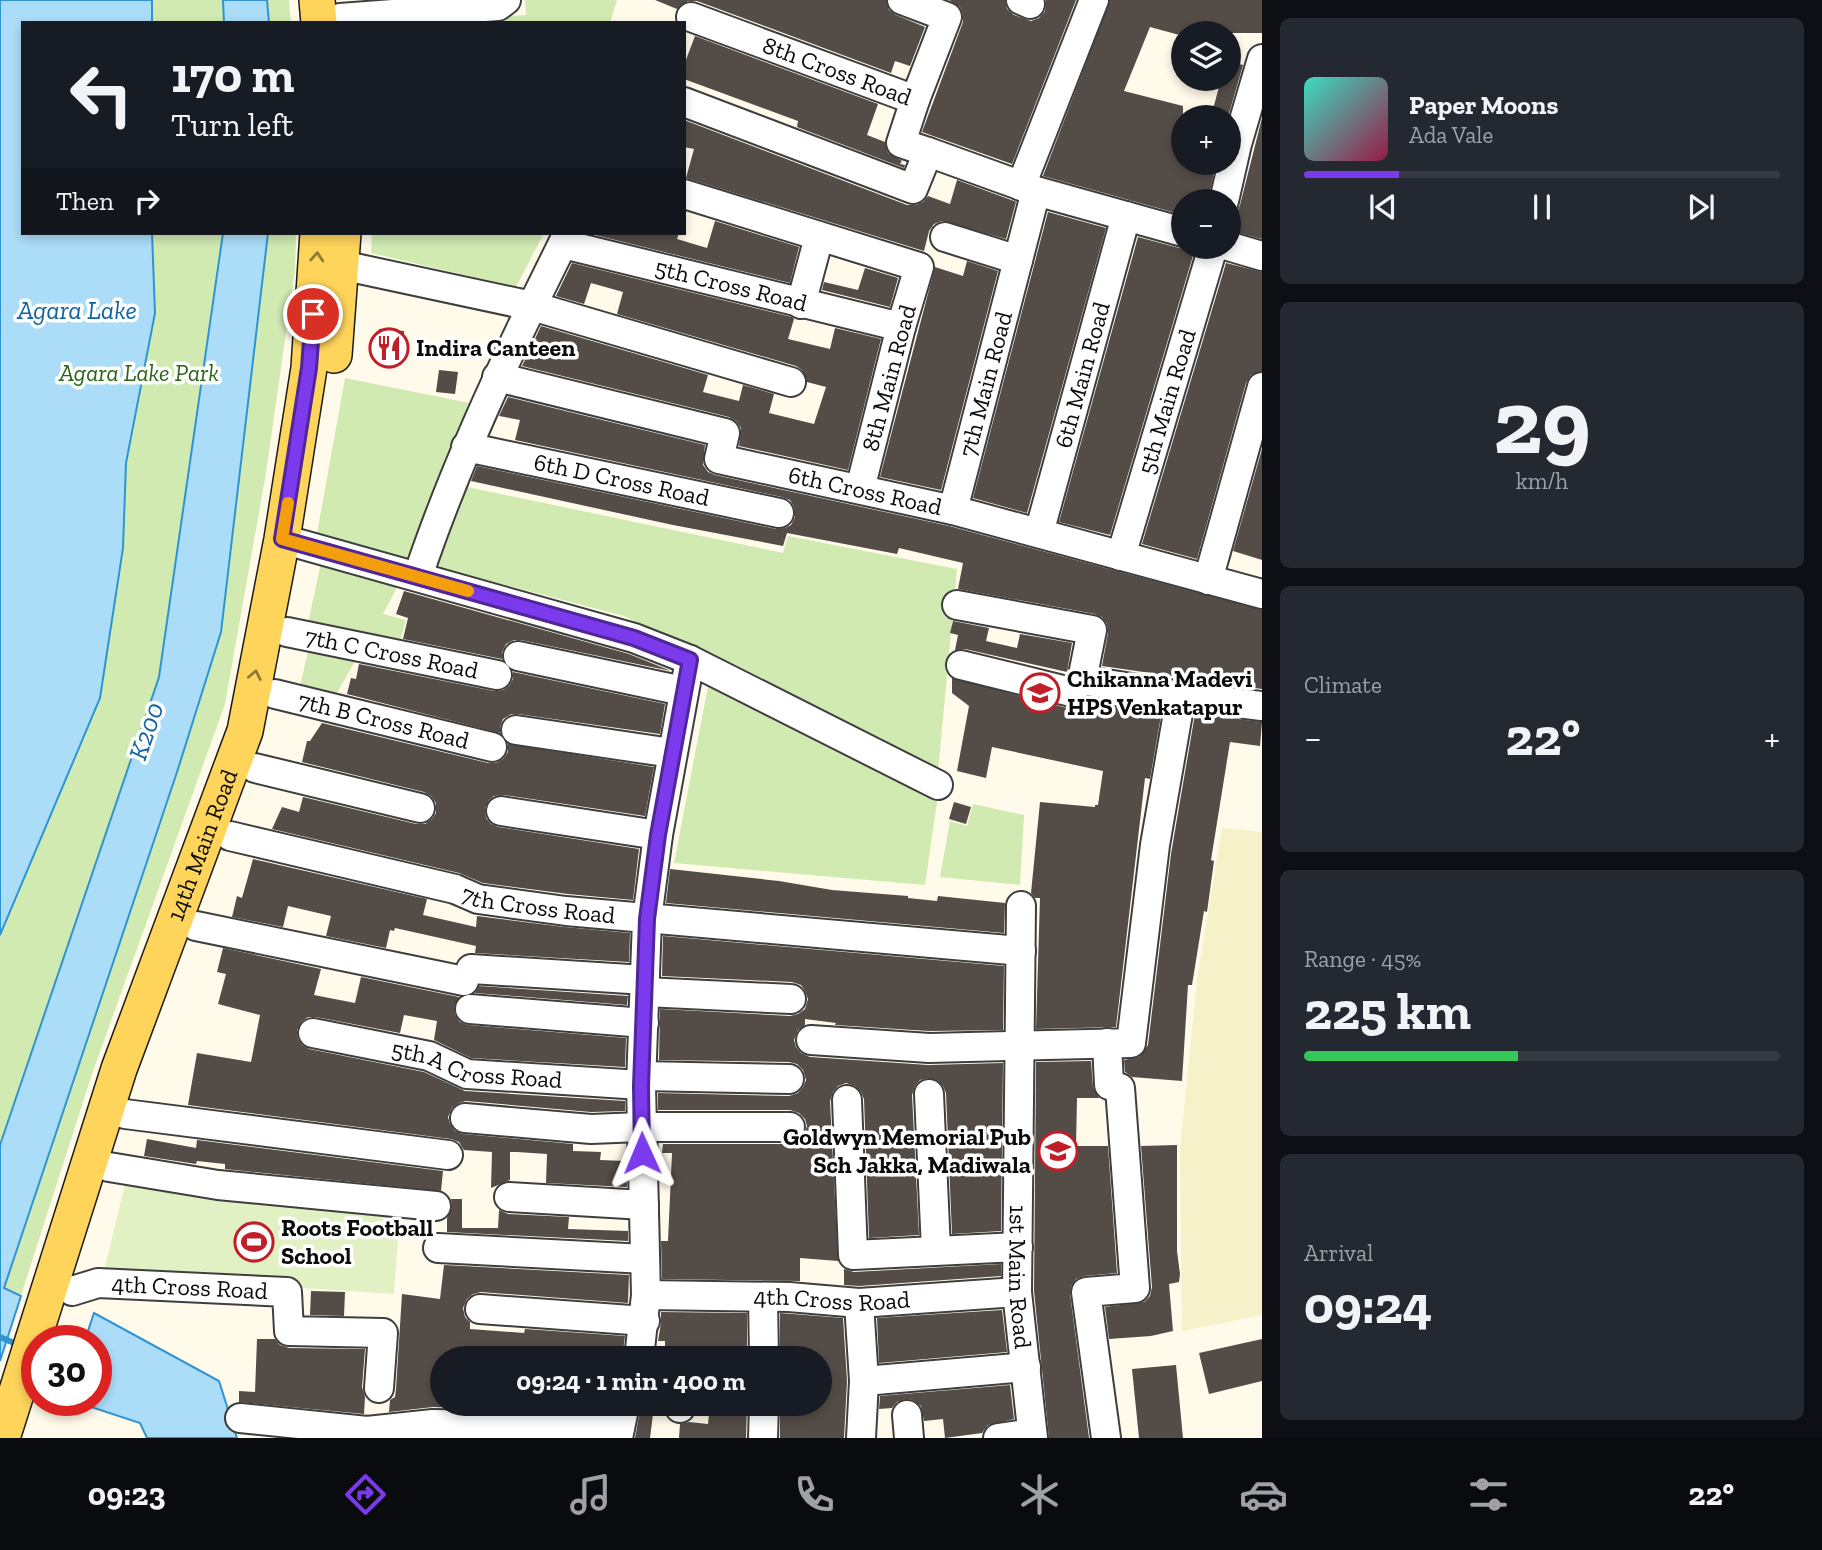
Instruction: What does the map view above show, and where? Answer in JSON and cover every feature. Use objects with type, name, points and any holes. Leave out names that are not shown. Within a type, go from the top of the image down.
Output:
[{"type":"main road","name":"14th Main Road","points":[[59,1325],[62,1297],[109,1167],[138,1074],[266,740],[287,632],[318,235]]},
{"type":"main road","name":"14th Main Road","points":[[54,1325],[119,1069],[245,731],[333,373],[342,249]]},
{"type":"main road","name":"14th Main Road","points":[[2,1438],[21,1413]]},
{"type":"main road","name":"14th Main Road","points":[[27,1438],[29,1416]]},
{"type":"street","points":[[331,13],[498,6],[508,0],[514,21]]},
{"type":"street","points":[[902,0],[950,9],[915,100]]},
{"type":"street","points":[[1028,188],[1094,0]]},
{"type":"street","name":"8th Cross Road","points":[[691,16],[915,100],[901,143],[1028,188],[1171,229]]},
{"type":"street","points":[[1230,189],[1250,146],[1262,59]]},
{"type":"street","points":[[686,103],[913,189],[928,152]]},
{"type":"street","name":"7th Main Road","points":[[953,510],[1018,260],[1028,188]]},
{"type":"street","points":[[686,195],[819,237],[801,304]]},
{"type":"street","name":"6th Main Road","points":[[1039,533],[1126,216]]},
{"type":"street","name":"8th Main Road","points":[[819,237],[919,267],[860,489]]},
{"type":"street","points":[[945,237],[1018,260]]},
{"type":"street","points":[[418,576],[466,447],[565,238]]},
{"type":"street","name":"5th Cross Road","points":[[565,238],[801,304],[901,327]]},
{"type":"street","points":[[342,249],[791,382]]},
{"type":"street","points":[[1241,250],[1262,256]]},
{"type":"street","name":"5th Main Road","points":[[1121,556],[1209,259]]},
{"type":"street","name":"6th Cross Road","points":[[497,377],[725,433],[719,459],[953,510],[1262,594]]},
{"type":"street","points":[[1208,580],[1262,387]]},
{"type":"street","name":"6th D Cross Road","points":[[466,447],[779,513]]},
{"type":"street","points":[[293,542],[634,638],[690,660],[938,785]]},
{"type":"street","points":[[957,605],[1092,630],[1083,681],[1071,692],[961,665]]},
{"type":"street","name":"7th C Cross Road","points":[[287,632],[496,675]]},
{"type":"street","points":[[518,656],[683,691]]},
{"type":"street","points":[[640,1346],[645,1308],[641,1081],[647,919],[658,835],[690,660]]},
{"type":"street","points":[[1083,681],[1262,706]]},
{"type":"street","name":"7th B Cross Road","points":[[275,694],[492,747]]},
{"type":"street","points":[[810,1040],[929,1048],[1131,1043],[1155,845],[1181,696]]},
{"type":"street","points":[[516,730],[672,753]]},
{"type":"street","points":[[255,768],[420,808]]},
{"type":"street","points":[[501,811],[658,835]]},
{"type":"street","name":"7th Cross Road","points":[[230,836],[455,889],[478,899],[505,904],[1021,951]]},
{"type":"street","name":"1st Main Road","points":[[1021,906],[1017,1292],[1033,1436]]},
{"type":"street","points":[[196,926],[467,975],[645,986],[791,999]]},
{"type":"street","points":[[470,1009],[645,1023]]},
{"type":"street","name":"5th A Cross Road","points":[[313,1033],[429,1055],[467,1074],[641,1081],[789,1079]]},
{"type":"street","points":[[1106,1438],[1086,1292],[1135,1288],[1120,1088],[1109,1085],[1107,1043]]},
{"type":"street","points":[[929,1094],[936,1250]]},
{"type":"street","points":[[847,1100],[853,1255],[1018,1247]]},
{"type":"street","points":[[125,1114],[448,1155]]},
{"type":"street","points":[[465,1118],[591,1129],[790,1128]]},
{"type":"street","points":[[109,1167],[218,1185],[436,1206]]},
{"type":"street","points":[[509,1197],[644,1205]]},
{"type":"street","points":[[438,1248],[645,1259]]},
{"type":"street","name":"4th Cross Road","points":[[62,1297],[98,1283],[287,1292],[289,1331],[383,1333],[379,1388]]},
{"type":"street","name":"4th Cross Road","points":[[480,1309],[645,1308],[789,1297],[859,1303],[1017,1292]]},
{"type":"street","points":[[763,1298],[764,1346]]},
{"type":"street","points":[[859,1303],[864,1381],[861,1438]]},
{"type":"street","points":[[864,1381],[1026,1367]]},
{"type":"street","points":[[763,1438],[764,1416]]},
{"type":"street","points":[[240,1418],[367,1431],[433,1424],[621,1423]]},
{"type":"street","points":[[998,1438],[1033,1436]]},
{"type":"shaded area","points":[[1222,828],[1262,832],[1262,1315],[1182,1331],[1180,1149],[1197,979]]},
{"type":"green space","name":"Agara Lake Park","points":[[0,0],[289,0],[291,21],[21,21],[21,235],[296,235],[295,270],[266,473],[225,704],[92,1074],[0,1361]]},
{"type":"green space","points":[[525,0],[617,0],[611,21],[429,21],[526,15]]},
{"type":"green space","points":[[372,235],[543,235],[516,287],[371,253]]},
{"type":"green space","points":[[345,378],[480,405],[413,563],[316,539]]},
{"type":"green space","points":[[458,485],[783,553],[788,536],[957,569],[938,772],[624,616],[437,567]]},
{"type":"green space","points":[[323,553],[401,580],[383,614],[406,620],[399,644],[307,628]]},
{"type":"green space","points":[[310,642],[360,653],[334,698],[299,691]]},
{"type":"green space","points":[[708,686],[938,795],[925,885],[674,863]]},
{"type":"green space","points":[[973,804],[1024,815],[1020,885],[940,877],[950,821],[967,826]]},
{"type":"green space","name":"Roots Football School","points":[[126,1180],[400,1208],[394,1294],[103,1275]]},
{"type":"water","name":"Agara Lake","points":[[0,0],[152,0],[152,21],[21,21],[21,235],[152,235],[155,313],[126,463],[123,548],[100,698],[0,935]]},
{"type":"water","points":[[223,0],[267,0],[269,21],[224,21]]},
{"type":"water","points":[[223,235],[268,235],[221,632],[178,769],[4,1288],[21,1296],[0,1361],[0,1145],[159,677]]},
{"type":"water","points":[[94,1313],[219,1381],[237,1438],[147,1438],[140,1423],[112,1414],[112,1325],[90,1325]]},
{"type":"building","points":[[655,0],[886,0],[889,10],[896,15],[925,27],[910,66],[895,61],[891,73],[697,1],[688,1],[677,9]]},
{"type":"building","points":[[949,0],[1005,0],[1007,9],[1014,15],[1031,21],[1039,18],[1045,11],[1046,0],[1076,0],[1012,164],[922,132],[963,22],[960,7]]},
{"type":"building","points":[[1110,0],[1262,0],[1262,33],[1241,33],[1241,21],[1171,21],[1171,33],[1150,27],[1124,91],[1179,105],[1171,105],[1171,175],[1213,175],[1211,189],[1171,189],[1171,212],[1043,176]]},
{"type":"building","points":[[695,36],[878,104],[867,135],[885,142],[888,153],[902,161],[900,164],[905,165],[904,168],[797,127],[798,121],[686,80],[686,60]]},
{"type":"building","points":[[1218,91],[1236,91],[1231,105],[1214,105]]},
{"type":"building","points":[[1262,118],[1262,239],[1241,233],[1241,201]]},
{"type":"building","points":[[686,121],[907,205],[923,202],[928,196],[950,204],[957,180],[1016,202],[1006,239],[942,221],[934,224],[929,231],[924,251],[686,178],[694,149],[686,147]]},
{"type":"building","points":[[1048,212],[1106,228],[1027,513],[973,498]]},
{"type":"building","points":[[715,221],[799,247],[790,283],[595,235],[678,235],[677,239],[707,248]]},
{"type":"building","points":[[1138,237],[1171,246],[1171,259],[1192,259],[1110,535],[1059,522]]},
{"type":"building","points":[[967,261],[998,271],[941,490],[880,477],[935,267],[963,276]]},
{"type":"building","points":[[572,263],[792,317],[794,319],[788,339],[830,349],[835,328],[881,339],[848,470],[739,446],[741,428],[729,417],[522,366],[541,326],[708,375],[703,392],[739,401],[743,385],[774,394],[769,413],[814,424],[826,387],[807,382],[802,370],[796,366],[617,314],[623,292],[591,283],[584,304],[556,296]]},
{"type":"building","points":[[1226,263],[1262,272],[1262,371],[1251,375],[1246,383],[1197,559],[1142,544]]},
{"type":"building","points":[[865,268],[898,278],[890,307],[822,290],[824,282],[858,290]]},
{"type":"building","points":[[379,329],[404,331],[403,358],[377,357]]},
{"type":"building","points":[[439,370],[458,372],[455,394],[436,392]]},
{"type":"building","points":[[508,397],[705,445],[703,465],[708,472],[715,475],[949,526],[1262,610],[1262,689],[1102,666],[1108,633],[1107,624],[1102,617],[958,589],[963,563],[899,548],[897,554],[787,533],[783,546],[471,481],[477,466],[776,529],[791,525],[795,517],[790,500],[782,497],[515,440],[520,420],[499,416]]},
{"type":"building","points":[[1262,449],[1262,560],[1233,551]]},
{"type":"building","points":[[404,591],[629,654],[671,671],[521,640],[506,644],[502,659],[403,639],[408,618],[396,614]]},
{"type":"building","points":[[953,621],[989,628],[986,641],[1017,648],[1020,634],[1072,643],[1067,672],[965,649],[955,650],[958,635],[950,633]]},
{"type":"building","points":[[359,664],[494,691],[509,686],[513,672],[665,704],[660,734],[518,714],[511,714],[503,719],[500,733],[347,694],[351,678],[356,679]]},
{"type":"building","points":[[952,678],[1067,708],[1076,708],[1088,698],[1162,710],[1150,779],[1145,778],[1116,1027],[1036,1029],[1040,898],[1035,898],[1031,893],[1040,802],[1095,807],[1098,805],[1103,771],[992,747],[986,778],[957,771],[969,706],[952,693]]},
{"type":"building","points":[[1195,714],[1262,722],[1260,746],[1230,742],[1211,860],[1214,861],[1207,912],[1204,911],[1192,985],[1188,985],[1182,1081],[1132,1077],[1125,1072],[1124,1060],[1139,1057],[1148,1045],[1171,854]]},
{"type":"building","points":[[322,723],[488,763],[503,759],[508,752],[508,744],[654,767],[645,816],[504,795],[494,796],[485,808],[486,818],[498,827],[639,849],[633,900],[483,883],[459,873],[272,829],[282,807],[299,812],[303,797],[416,824],[425,824],[436,813],[436,803],[424,792],[302,762],[307,741],[310,741]]},
{"type":"building","points":[[954,802],[971,807],[966,824],[949,819]]},
{"type":"building","points":[[253,859],[427,899],[423,915],[476,927],[477,916],[630,933],[629,962],[475,953],[476,946],[395,928],[394,931],[390,930],[386,948],[326,936],[331,916],[288,906],[283,927],[232,917],[237,896],[242,898]]},
{"type":"building","points":[[670,869],[937,901],[938,896],[1005,903],[1004,933],[666,903]]},
{"type":"building","points":[[663,936],[1004,966],[1003,1030],[929,1031],[835,1025],[836,1023],[805,1019],[805,1025],[798,1030],[794,1040],[801,1053],[810,1057],[928,1065],[1003,1063],[1001,1231],[952,1234],[946,1093],[937,1080],[928,1078],[920,1080],[912,1095],[919,1235],[869,1238],[864,1099],[855,1086],[846,1083],[838,1086],[830,1101],[838,1261],[800,1258],[800,1281],[662,1279],[661,1241],[668,1241],[672,1153],[662,1153],[663,1144],[790,1144],[798,1142],[804,1136],[807,1126],[799,1113],[790,1110],[658,1110],[658,1093],[789,1096],[798,1093],[806,1080],[803,1070],[797,1064],[789,1062],[659,1060],[660,1009],[790,1016],[805,1009],[808,999],[801,985],[792,982],[662,976]]},
{"type":"building","points":[[223,948],[321,969],[314,995],[355,1003],[361,977],[459,997],[454,1007],[455,1015],[460,1022],[468,1025],[626,1038],[625,1067],[471,1058],[434,1040],[437,1021],[404,1015],[400,1033],[316,1017],[308,1017],[301,1022],[297,1030],[298,1039],[309,1049],[424,1072],[465,1091],[625,1101],[625,1111],[591,1112],[466,1101],[452,1108],[448,1117],[455,1131],[463,1134],[573,1144],[573,1151],[601,1152],[600,1160],[626,1161],[627,1187],[546,1183],[547,1154],[510,1152],[510,1180],[491,1188],[492,1152],[464,1150],[459,1142],[451,1139],[188,1105],[197,1053],[251,1062],[260,1015],[218,1004],[226,974],[217,972]]},
{"type":"building","points":[[479,986],[628,996],[627,1005],[475,993]]},
{"type":"building","points":[[1091,1061],[1093,1087],[1099,1098],[1077,1098],[1076,1146],[1108,1146],[1117,1273],[1084,1276],[1076,1279],[1071,1286],[1089,1438],[1049,1438],[1034,1291],[1036,1062]]},
{"type":"building","points":[[147,1139],[196,1148],[197,1140],[443,1171],[441,1191],[225,1169],[225,1164],[197,1161],[196,1164],[144,1156]]},
{"type":"building","points":[[1177,1145],[1177,1251],[1180,1274],[1179,1282],[1169,1284],[1173,1331],[1151,1336],[1109,1339],[1105,1307],[1144,1302],[1150,1296],[1152,1287],[1141,1146]]},
{"type":"building","points":[[451,1199],[462,1199],[462,1228],[498,1228],[499,1210],[508,1214],[569,1217],[568,1229],[628,1231],[628,1241],[447,1232]]},
{"type":"building","points":[[1001,1264],[1001,1276],[844,1285],[844,1269],[854,1272]]},
{"type":"building","points":[[444,1265],[629,1275],[628,1303],[481,1292],[473,1294],[463,1308],[465,1317],[470,1322],[470,1329],[524,1333],[525,1329],[625,1336],[624,1346],[430,1346],[430,1407],[389,1412],[390,1400],[395,1397],[396,1389],[402,1294],[440,1299]]},
{"type":"building","points":[[311,1291],[345,1292],[344,1316],[310,1315]]},
{"type":"building","points":[[1002,1310],[1007,1352],[879,1363],[877,1318]]},
{"type":"building","points":[[661,1312],[747,1313],[747,1346],[665,1346],[665,1341],[658,1341]]},
{"type":"building","points":[[780,1313],[843,1318],[847,1381],[844,1438],[780,1438],[780,1416],[832,1416],[832,1346],[780,1346]]},
{"type":"building","points":[[257,1339],[275,1339],[280,1345],[289,1348],[365,1349],[362,1387],[365,1397],[364,1414],[239,1402],[239,1391],[255,1392]]},
{"type":"building","points":[[1262,1339],[1262,1381],[1209,1394],[1199,1353]]},
{"type":"building","points":[[1176,1365],[1183,1438],[1139,1438],[1132,1369]]},
{"type":"building","points":[[1010,1385],[1014,1419],[988,1425],[982,1433],[945,1438],[943,1419],[924,1421],[921,1406],[913,1400],[905,1399],[892,1408],[879,1409],[880,1396]]},
{"type":"building","points":[[639,1416],[653,1416],[650,1438],[635,1438]]},
{"type":"building","points":[[709,1416],[747,1416],[746,1438],[679,1438],[680,1424],[708,1424]]},
{"type":"waterway","name":"K200","points":[[0,1337],[21,1346]]},
{"type":"slow traffic","points":[[288,503],[282,539],[468,591]]},
{"type":"place","name":"Indira Canteen","points":[[389,348]]},
{"type":"place","name":"Chikanna Madevi HPS Venkatapur","points":[[1040,693]]},
{"type":"place","name":"Goldwyn Memorial Pub Sch Jakka, Madiwala","points":[[1058,1151]]},
{"type":"place","name":"Roots Football School","points":[[254,1242]]},
{"type":"route","points":[[313,314],[309,368],[282,539],[634,638],[690,660],[658,835],[647,919],[641,1086],[642,1153]]}]
